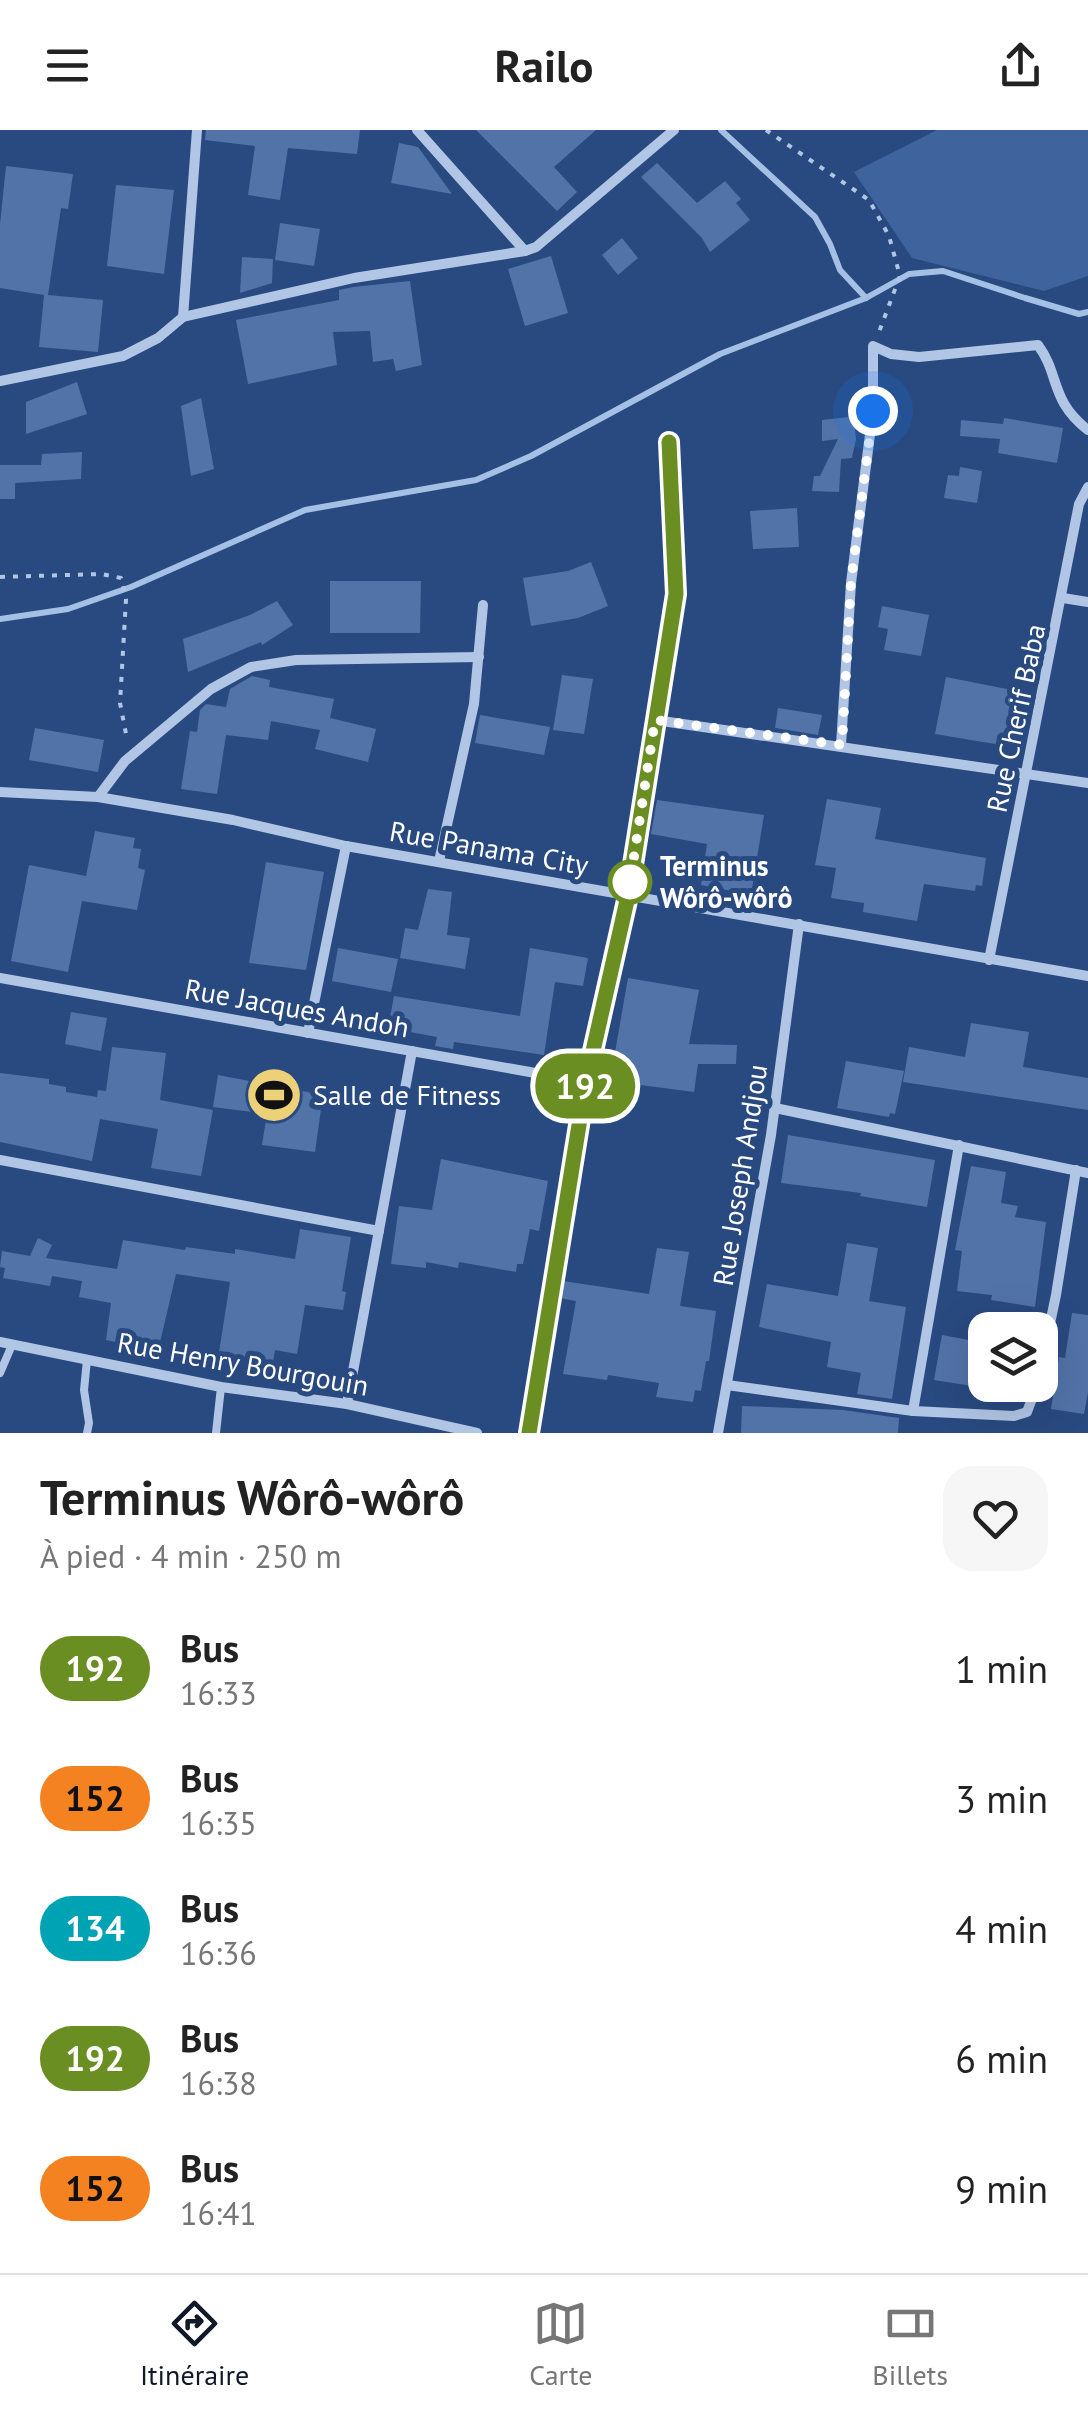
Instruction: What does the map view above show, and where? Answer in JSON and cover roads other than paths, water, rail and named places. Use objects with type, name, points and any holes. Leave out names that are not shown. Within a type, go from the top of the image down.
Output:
[{"type":"street","points":[[183,317],[197,130]]},
{"type":"street","points":[[417,130],[526,251]]},
{"type":"street","points":[[0,381],[123,356],[158,338],[183,317],[354,278],[526,251],[674,130]]},
{"type":"street","points":[[842,745],[851,582],[873,411],[874,346],[891,354],[920,357],[1033,343],[1038,345],[1055,390],[1067,409],[1088,430]]},
{"type":"street","points":[[529,1433],[586,1082],[628,896],[676,594],[669,442]]},
{"type":"street","name":"Rue Cherif Baba","points":[[989,960],[1080,504],[1088,487]]},
{"type":"street","points":[[1063,598],[1088,602]]},
{"type":"street","points":[[439,861],[474,704],[483,605]]},
{"type":"street","points":[[98,797],[125,761],[211,689],[251,667],[296,660],[479,657]]},
{"type":"street","points":[[655,720],[1088,783]]},
{"type":"street","name":"Rue Panama City","points":[[0,792],[98,797],[233,820],[346,846],[1088,976]]},
{"type":"street","points":[[308,1033],[346,846]]},
{"type":"street","name":"Rue Joseph Andjou","points":[[718,1433],[775,1108],[800,924]]},
{"type":"street","name":"Rue Jacques Andoh","points":[[0,978],[586,1082]]},
{"type":"street","points":[[347,1404],[412,1051]]},
{"type":"street","points":[[775,1108],[1082,1172],[1052,1312]]},
{"type":"street","points":[[913,1411],[959,1146]]},
{"type":"street","points":[[0,1160],[379,1231]]},
{"type":"street","name":"Rue Henry Bourgouin","points":[[6,1343],[221,1387],[347,1404],[477,1433]]},
{"type":"street","points":[[726,1385],[913,1411],[1014,1416],[1028,1412],[1031,1402]]},
{"type":"lane","points":[[0,1372],[6,1343]]},
{"type":"lane","points":[[87,1360],[87,1433]]},
{"type":"lane","points":[[216,1433],[221,1387]]},
{"type":"waterway","points":[[721,130],[815,217],[840,270],[866,298]]},
{"type":"waterway","points":[[0,619],[68,609],[131,587],[305,510],[476,480],[531,456],[720,354],[866,298],[909,274],[943,271],[1079,314],[1088,312]]},
{"type":"place","name":"Terminus Wôrô-wôrô","points":[[630,882]]},
{"type":"place","name":"Salle de Fitness","points":[[274,1095]]}]
